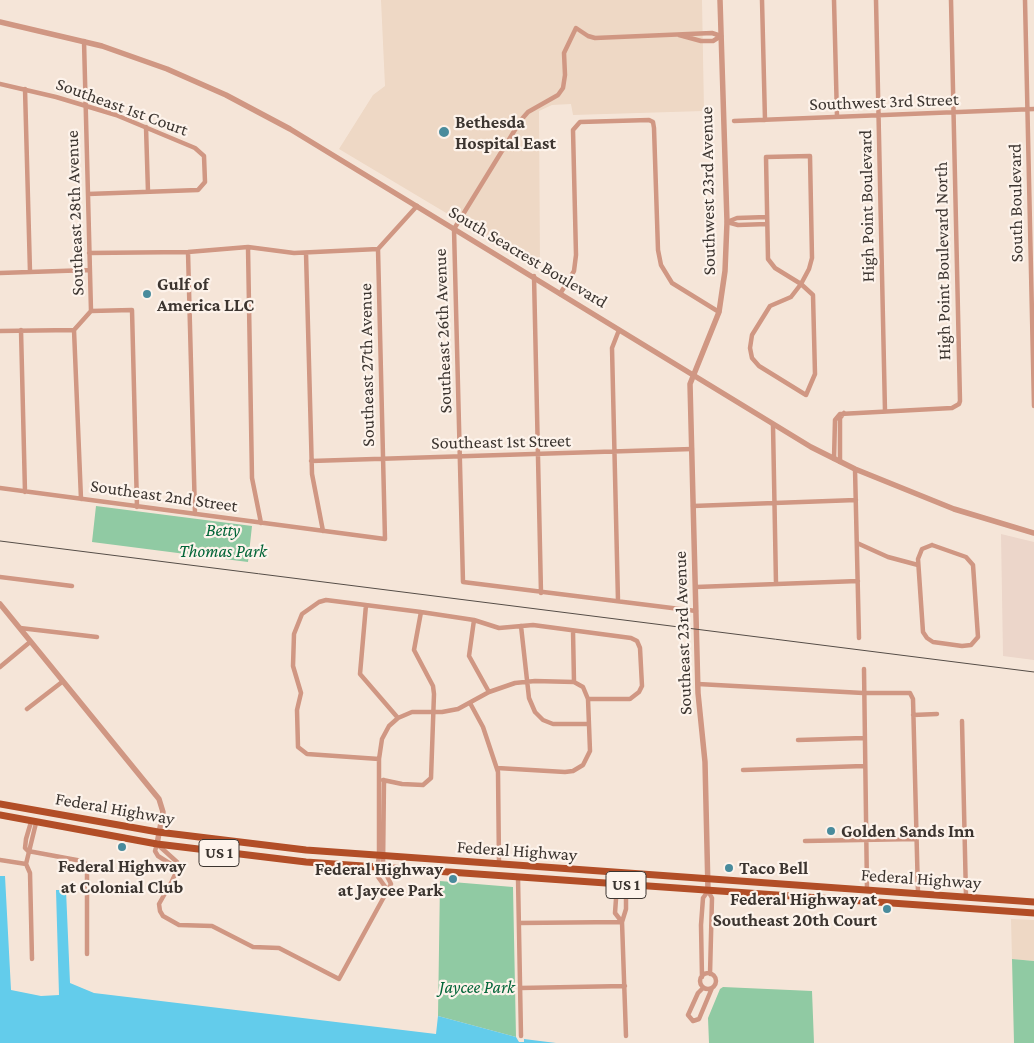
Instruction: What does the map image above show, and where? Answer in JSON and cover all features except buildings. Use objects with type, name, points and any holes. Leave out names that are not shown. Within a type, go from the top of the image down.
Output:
[{"type":"main road","name":"Federal Highway","points":[[0,804],[158,832],[306,850],[1034,902]]},
{"type":"main road","points":[[3,816],[22,813],[27,809]]},
{"type":"main road","points":[[33,822],[38,816],[52,814]]},
{"type":"main road","name":"Federal Highway","points":[[3,816],[157,844],[282,860],[1034,913]]},
{"type":"main road","points":[[447,872],[454,870],[487,872],[499,864]]},
{"type":"main road","points":[[498,876],[509,870],[543,872],[554,868]]},
{"type":"main road","points":[[617,885],[620,880],[635,874]]},
{"type":"main road","points":[[809,898],[822,896],[858,898],[867,890]]},
{"type":"main road","points":[[870,902],[877,891]]},
{"type":"street","name":"Southwest 23rd Avenue","points":[[693,375],[719,312],[726,271],[720,0]]},
{"type":"street","points":[[762,0],[765,120]]},
{"type":"street","points":[[834,0],[837,117]]},
{"type":"street","name":"High Point Boulevard","points":[[876,0],[885,410]]},
{"type":"street","name":"High Point Boulevard North","points":[[844,413],[952,408],[959,404],[960,401],[951,0]]},
{"type":"street","name":"South Boulevard","points":[[1025,0],[1034,406]]},
{"type":"street","name":"South Seacrest Boulevard","points":[[0,22],[84,41],[151,63],[226,95],[290,129],[534,276],[560,294],[773,425],[834,459],[855,470],[954,509],[1034,533]]},
{"type":"street","points":[[454,229],[520,120],[528,112],[558,95],[565,81],[564,52],[576,28],[595,38],[712,33],[721,36]]},
{"type":"street","points":[[678,35],[701,41],[712,41],[721,36]]},
{"type":"street","name":"Southeast 28th Avenue","points":[[74,330],[91,311],[84,41]]},
{"type":"street","name":"Southeast 1st Court","points":[[0,84],[86,105],[146,127],[200,150],[205,160],[205,182],[201,188],[194,191],[88,194]]},
{"type":"street","points":[[25,89],[30,272]]},
{"type":"street","name":"Southwest 3rd Street","points":[[734,121],[1034,109]]},
{"type":"street","points":[[560,294],[574,271],[576,256],[573,130],[580,122],[649,120],[653,122],[658,250],[664,271],[680,289],[719,312]]},
{"type":"street","points":[[146,127],[148,192]]},
{"type":"street","points":[[767,224],[766,157],[810,156],[812,258],[809,269],[800,284],[791,297],[770,306],[752,335],[750,348],[752,358],[759,366],[806,395],[815,374],[813,295],[800,284],[775,268],[770,262],[767,224]]},
{"type":"street","points":[[89,253],[188,252],[248,246],[306,253],[378,249],[416,206]]},
{"type":"street","points":[[726,222],[737,218],[767,217]]},
{"type":"street","points":[[726,222],[738,225],[767,224]]},
{"type":"street","name":"Southeast 26th Avenue","points":[[454,229],[463,582],[541,593]]},
{"type":"street","points":[[248,246],[252,478],[261,523]]},
{"type":"street","name":"Southeast 27th Avenue","points":[[378,249],[385,539]]},
{"type":"street","points":[[188,252],[195,514]]},
{"type":"street","points":[[306,253],[311,460],[323,531]]},
{"type":"street","points":[[0,274],[90,270]]},
{"type":"street","points":[[534,276],[541,593],[696,611]]},
{"type":"street","points":[[91,311],[132,310],[137,506]]},
{"type":"street","points":[[21,330],[25,492]]},
{"type":"street","points":[[0,331],[74,330],[81,498]]},
{"type":"street","points":[[618,601],[612,348],[619,330]]},
{"type":"street","name":"Southeast 23rd Avenue","points":[[693,375],[690,384],[698,684],[705,762],[708,891]]},
{"type":"street","points":[[834,459],[835,420],[837,415],[844,413]]},
{"type":"street","points":[[840,462],[840,418],[844,413]]},
{"type":"street","points":[[773,425],[776,584]]},
{"type":"street","name":"Southeast 1st Street","points":[[311,460],[537,455],[692,449]]},
{"type":"street","points":[[855,470],[859,638]]},
{"type":"street","name":"Southeast 2nd Street","points":[[0,488],[385,539]]},
{"type":"street","points":[[693,506],[856,500]]},
{"type":"street","points":[[857,543],[888,557],[918,566]]},
{"type":"street","points":[[932,545],[966,557],[971,562],[977,605],[978,637],[971,645],[962,646],[934,642],[925,635],[918,566],[920,552],[925,547],[932,545]]},
{"type":"street","points":[[0,577],[72,586]]},
{"type":"street","points":[[696,587],[858,581]]},
{"type":"street","points":[[379,759],[306,754],[298,748],[297,710],[301,693],[293,666],[294,634],[297,621],[311,606],[326,600],[474,620],[500,628],[533,626],[631,638],[637,641],[640,648],[642,686],[637,695],[626,699],[588,698]]},
{"type":"street","points":[[0,604],[159,800],[163,812],[154,851],[158,856],[174,866],[177,871]]},
{"type":"street","points":[[366,605],[360,674],[398,718]]},
{"type":"street","points":[[382,780],[414,785],[429,782],[432,775],[433,686],[414,650],[420,612]]},
{"type":"street","points":[[474,620],[469,656],[489,692]]},
{"type":"street","points":[[521,626],[531,706],[542,720],[556,724],[589,724]]},
{"type":"street","points":[[20,628],[97,637]]},
{"type":"street","points":[[573,631],[574,682]]},
{"type":"street","points":[[0,667],[30,642]]},
{"type":"street","points":[[864,669],[867,890]]},
{"type":"street","points":[[386,895],[385,886],[376,878],[381,867],[382,856],[382,780],[379,759],[385,732],[398,718],[412,712],[450,711],[470,703],[489,692],[511,684],[528,681],[574,682],[583,687],[588,698],[589,755],[586,762],[577,770],[566,772],[497,768]]},
{"type":"street","points":[[27,709],[62,682]]},
{"type":"street","points":[[698,684],[863,693],[910,693],[913,699],[918,894]]},
{"type":"street","points":[[470,703],[483,727],[497,768],[499,864]]},
{"type":"street","points":[[913,715],[937,714]]},
{"type":"street","points":[[962,721],[966,897]]},
{"type":"street","points":[[798,740],[864,738]]},
{"type":"street","points":[[743,770],[864,766]]},
{"type":"street","points":[[32,959],[30,873],[26,864],[28,852],[25,848],[26,839],[33,822]]},
{"type":"street","points":[[805,841],[916,839]]},
{"type":"street","points":[[157,844],[177,862],[177,871],[159,904],[163,916],[179,925],[212,926],[253,947],[279,948],[339,979],[391,884],[381,867]]},
{"type":"street","points":[[28,852],[82,861],[86,865],[87,954]]},
{"type":"street","points":[[0,860],[26,864]]},
{"type":"street","points":[[518,878],[521,1036]]},
{"type":"street","points":[[617,885],[615,913],[622,922]]},
{"type":"street","points":[[626,885],[626,910],[622,922],[626,1036]]},
{"type":"street","points":[[703,988],[700,981],[702,977],[701,925],[703,898],[708,891],[712,898],[710,974],[716,980],[699,1019],[693,1021],[688,1015],[698,993],[703,988],[712,988]]},
{"type":"street","points":[[519,923],[622,922]]},
{"type":"street","points":[[702,977],[710,974]]},
{"type":"street","points":[[520,988],[625,986]]},
{"type":"shaded area","name":"Bethesda Hospital East","points":[[381,0],[702,0],[704,111],[573,115],[571,104],[552,105],[539,111],[540,269],[339,149],[373,95],[385,86]]},
{"type":"shaded area","points":[[1001,534],[1034,542],[1034,660],[1003,656]]},
{"type":"shaded area","points":[[1011,919],[1034,920],[1034,961],[1012,959]]},
{"type":"green space","name":"Betty Thomas Park","points":[[96,506],[252,526],[248,562],[92,542]]},
{"type":"green space","name":"Jaycee Park","points":[[440,881],[513,887],[516,1037],[438,1016]]},
{"type":"green space","points":[[1012,959],[1034,961],[1034,1043],[1014,1043]]},
{"type":"green space","points":[[723,987],[812,991],[814,1043],[709,1043],[708,1018],[720,989]]},
{"type":"water","points":[[0,876],[5,876],[11,990],[41,996],[59,995],[56,890],[66,890],[70,983],[94,993],[436,1034],[438,1016],[516,1037],[519,1042],[524,1042],[524,1039],[556,1043],[0,1043]]},
{"type":"railway","points":[[0,541],[1034,672]]},
{"type":"place","name":"Bethesda Hospital East","points":[[444,132]]},
{"type":"place","name":"Gulf of America LLC","points":[[147,294]]},
{"type":"place","name":"Golden Sands Inn","points":[[831,831]]},
{"type":"place","name":"Federal Highway at Colonial Club","points":[[122,847]]},
{"type":"place","name":"Taco Bell","points":[[729,868]]},
{"type":"place","name":"Federal Highway at Jaycee Park","points":[[453,879]]},
{"type":"place","name":"Federal Highway at Southeast 20th Court","points":[[887,909]]}]
